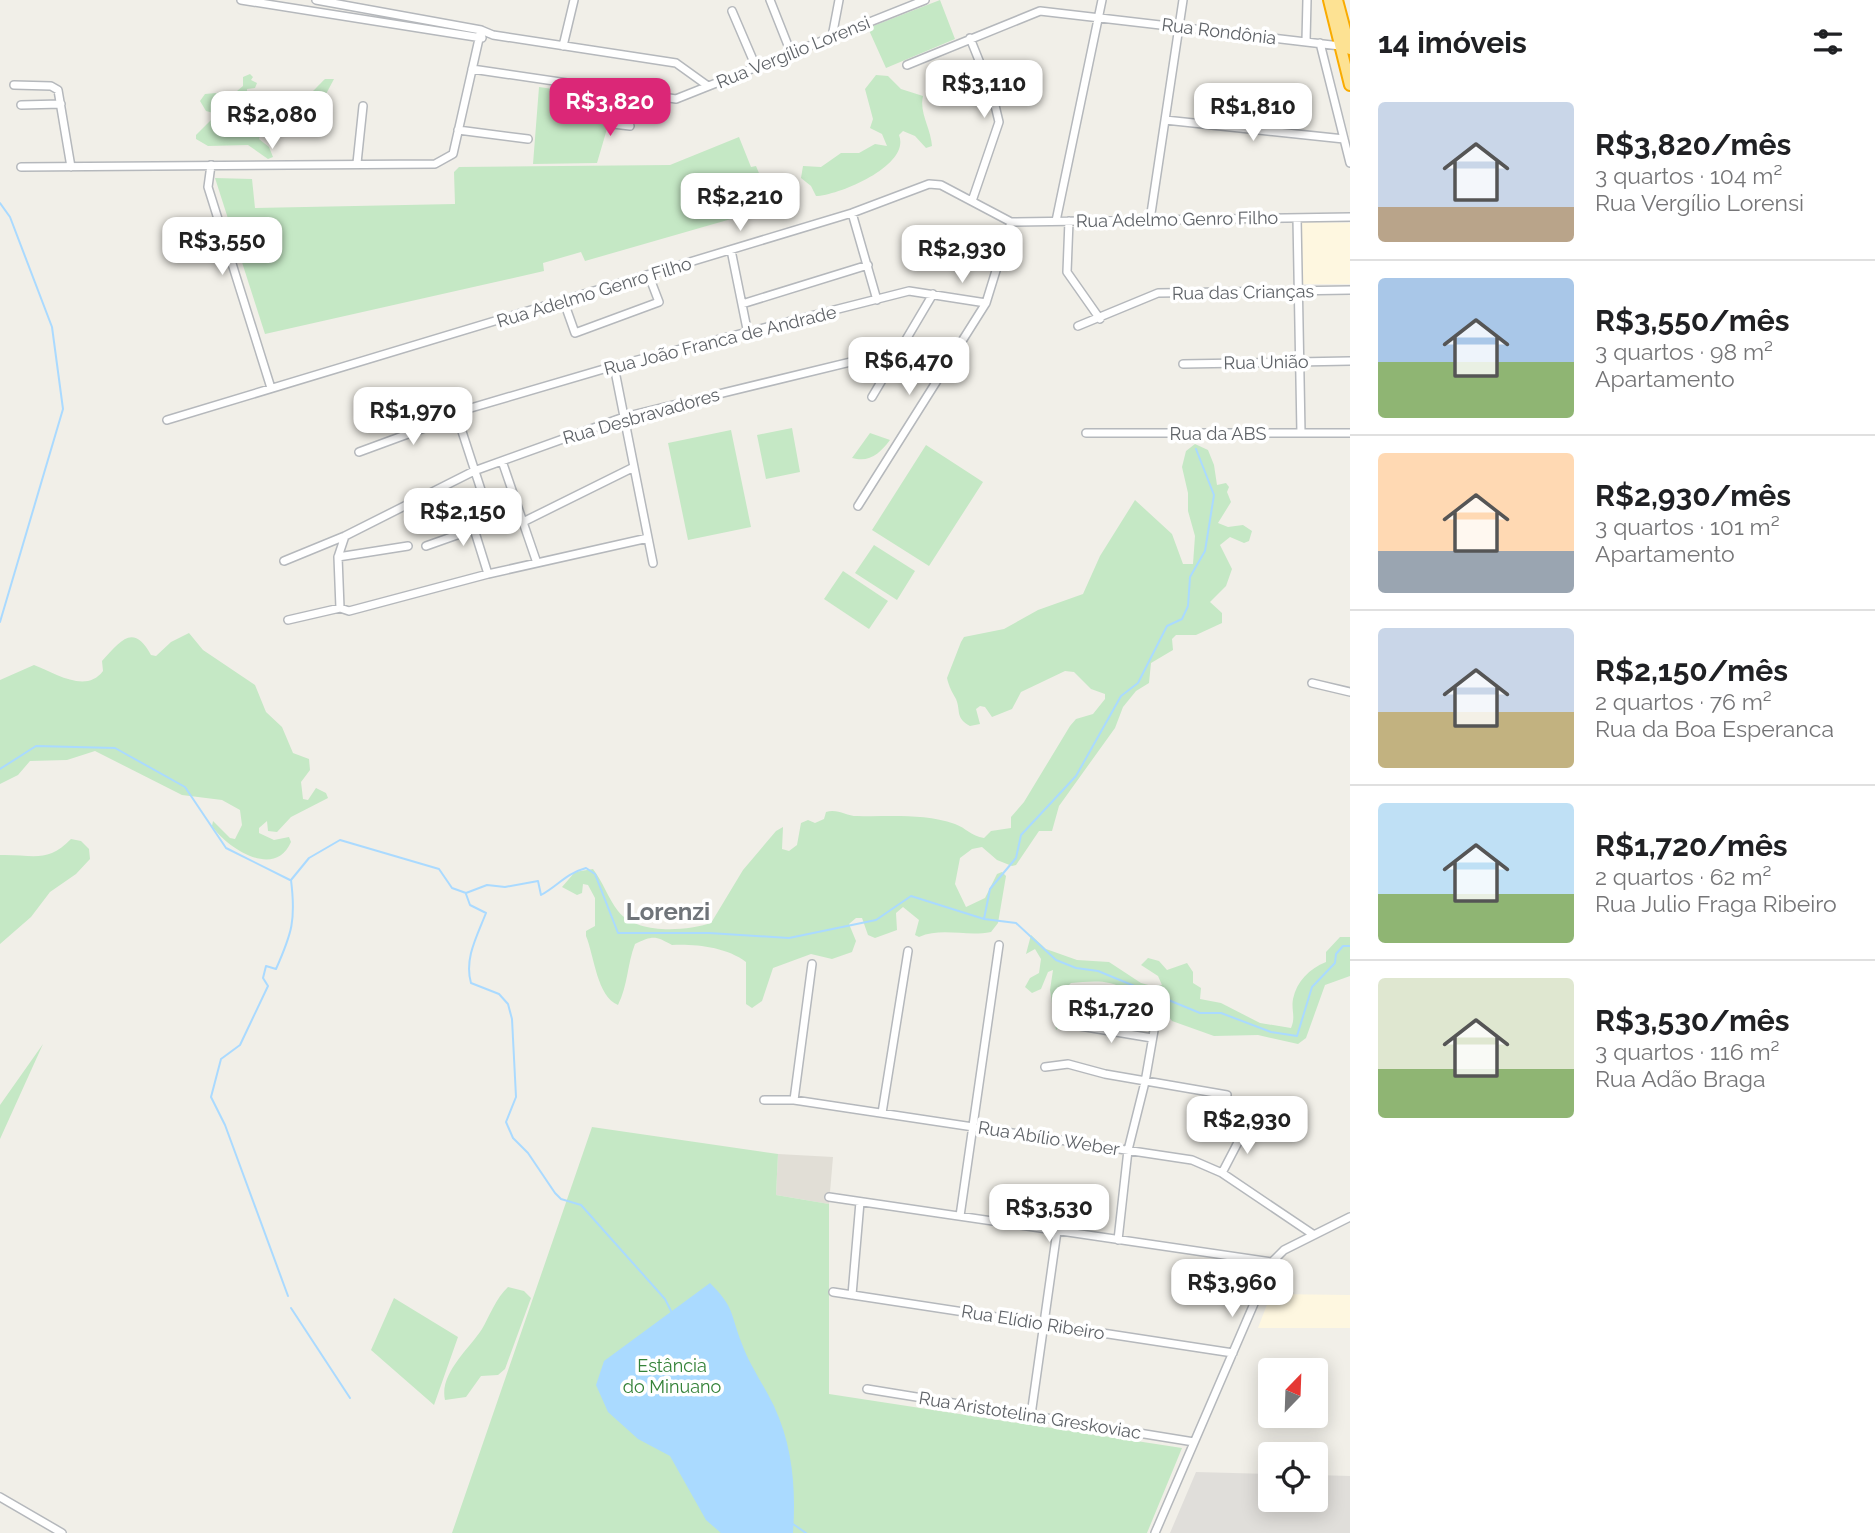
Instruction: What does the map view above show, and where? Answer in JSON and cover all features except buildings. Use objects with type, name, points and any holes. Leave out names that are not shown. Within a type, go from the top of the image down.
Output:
[{"type":"highway","points":[[1329,0],[1346,42]]},
{"type":"highway","points":[[1338,0],[1345,17],[1350,85]]},
{"type":"street","points":[[241,0],[479,39],[493,35]]},
{"type":"street","points":[[312,12],[316,0],[481,30],[493,35],[676,63],[708,86]]},
{"type":"street","points":[[562,46],[574,0]]},
{"type":"street","points":[[770,0],[791,53]]},
{"type":"street","points":[[832,37],[839,0]]},
{"type":"street","name":"Rua Vergílio Lorensi","points":[[472,69],[676,99],[925,0]]},
{"type":"street","points":[[1056,221],[1102,0]]},
{"type":"street","points":[[1150,220],[1183,0]]},
{"type":"street","points":[[1306,41],[1307,0]]},
{"type":"street","points":[[732,11],[756,68]]},
{"type":"street","name":"Rua Rondônia","points":[[907,65],[1040,11],[1320,43],[1346,42]]},
{"type":"street","points":[[20,167],[435,164],[446,161],[453,155],[481,30]]},
{"type":"street","points":[[970,38],[992,93],[999,122],[972,201]]},
{"type":"street","points":[[1320,43],[1350,163]]},
{"type":"street","points":[[14,85],[55,87],[61,104],[71,167]]},
{"type":"street","points":[[621,91],[613,124],[630,126]]},
{"type":"street","points":[[21,105],[61,104]]},
{"type":"street","points":[[357,163],[363,106]]},
{"type":"street","points":[[1165,120],[1344,139]]},
{"type":"street","points":[[458,130],[528,139]]},
{"type":"street","points":[[211,165],[208,187],[271,388]]},
{"type":"street","name":"Rua Adelmo Genro Filho","points":[[167,420],[649,276],[852,213],[929,184],[941,185],[1011,222],[1350,217]]},
{"type":"street","points":[[852,213],[877,300]]},
{"type":"street","points":[[1297,218],[1301,433]]},
{"type":"street","points":[[1069,221],[1067,272],[1100,319]]},
{"type":"street","points":[[858,506],[986,303],[1011,222]]},
{"type":"street","points":[[731,250],[748,334]]},
{"type":"street","points":[[742,304],[868,265]]},
{"type":"street","points":[[564,302],[575,333],[660,302],[649,276]]},
{"type":"street","name":"Rua das Crianças","points":[[1078,326],[1158,293],[1350,290]]},
{"type":"street","name":"Rua João Franca de Andrade","points":[[359,452],[457,416],[464,410],[614,366],[909,291],[986,303]]},
{"type":"street","points":[[872,397],[933,294]]},
{"type":"street","name":"Rua Desbravadores","points":[[285,561],[345,536],[474,471],[624,417],[900,350]]},
{"type":"street","name":"Rua União","points":[[1183,364],[1350,361]]},
{"type":"street","points":[[614,366],[653,563]]},
{"type":"street","points":[[457,416],[483,496]]},
{"type":"street","name":"Rua da ABS","points":[[1086,433],[1350,433]]},
{"type":"street","points":[[502,461],[537,563]]},
{"type":"street","points":[[523,522],[634,467]]},
{"type":"street","points":[[426,547],[474,529],[488,574]]},
{"type":"street","points":[[340,608],[338,557],[345,536]]},
{"type":"street","points":[[288,620],[340,608],[349,611],[488,574],[648,538]]},
{"type":"street","points":[[338,557],[408,546]]},
{"type":"street","points":[[1312,683],[1350,692]]},
{"type":"street","points":[[960,1216],[999,945]]},
{"type":"street","points":[[882,1113],[908,951]]},
{"type":"street","points":[[794,1100],[812,964]]},
{"type":"street","points":[[1118,1240],[1128,1150],[1145,1082],[1156,1019]]},
{"type":"street","points":[[1074,1025],[1152,1038]]},
{"type":"street","points":[[1045,1067],[1068,1064],[1145,1082],[1227,1095]]},
{"type":"street","name":"Rua Abílio Weber","points":[[764,1100],[794,1100],[1192,1160],[1222,1173],[1314,1235]]},
{"type":"street","points":[[1222,1173],[1247,1125]]},
{"type":"street","points":[[829,1197],[1272,1262]]},
{"type":"street","points":[[852,1295],[860,1202]]},
{"type":"street","points":[[1155,1533],[1272,1262],[1284,1250],[1350,1217]]},
{"type":"street","points":[[1031,1415],[1057,1231]]},
{"type":"street","name":"Rua Elídio Ribeiro","points":[[833,1292],[1233,1353]]},
{"type":"street","name":"Rua Aristotelina Greskoviac","points":[[867,1389],[1194,1442]]},
{"type":"street","points":[[0,1497],[62,1533]]},
{"type":"shaded area","points":[[1301,222],[1350,223],[1350,284],[1302,284]]},
{"type":"shaded area","points":[[778,1154],[833,1157],[829,1204],[776,1195]]},
{"type":"shaded area","points":[[1271,1294],[1350,1295],[1350,1328],[1258,1328]]},
{"type":"shaded area","points":[[1196,1472],[1258,1474],[1258,1512],[1328,1512],[1328,1475],[1350,1476],[1350,1533],[1170,1533]]},
{"type":"green space","points":[[940,0],[955,39],[886,68],[868,28]]},
{"type":"green space","points":[[250,74],[253,77],[251,80],[257,83],[255,88],[247,89],[247,96],[277,93],[281,95],[282,107],[301,101],[325,79],[334,79],[317,111],[315,131],[293,125],[263,126],[259,139],[269,147],[273,157],[268,159],[248,145],[208,146],[196,139],[196,135],[217,114],[206,111],[200,101],[205,94],[237,91],[243,86],[243,77]]},
{"type":"green space","points":[[876,75],[888,76],[901,89],[923,96],[923,108],[932,146],[926,148],[915,136],[903,131],[899,135],[900,146],[884,167],[856,184],[816,196],[811,186],[801,178],[803,166],[821,167],[841,153],[859,153],[875,144],[887,146],[882,134],[870,128],[873,119],[865,89]]},
{"type":"green space","points":[[539,87],[616,98],[597,163],[533,164]]},
{"type":"green space","points":[[739,137],[751,167],[756,166],[773,207],[585,261],[581,252],[543,263],[544,271],[265,334],[215,178],[252,179],[255,208],[455,204],[454,172],[459,167],[670,165]]},
{"type":"green space","points":[[792,428],[800,472],[766,479],[757,435]]},
{"type":"green space","points":[[731,430],[751,527],[688,540],[668,443]]},
{"type":"green space","points":[[870,433],[890,440],[874,456],[852,458]]},
{"type":"green space","points":[[1195,444],[1208,450],[1217,485],[1226,483],[1229,487],[1227,492],[1231,502],[1218,523],[1228,527],[1243,525],[1252,531],[1249,541],[1244,543],[1230,537],[1220,545],[1232,569],[1226,586],[1210,602],[1222,613],[1222,623],[1196,635],[1176,635],[1172,639],[1173,650],[1151,663],[1149,683],[1136,691],[1123,707],[1115,728],[1059,806],[1052,831],[1039,831],[1016,865],[997,860],[982,847],[972,849],[960,858],[955,884],[966,907],[985,898],[997,874],[1002,872],[1006,876],[998,923],[991,932],[945,932],[919,937],[915,935],[919,920],[903,907],[896,913],[897,930],[875,938],[868,935],[862,918],[856,918],[849,924],[856,941],[852,952],[832,959],[811,954],[773,968],[762,1001],[752,1008],[746,1004],[746,962],[720,950],[672,945],[658,938],[650,938],[635,944],[618,1005],[611,1001],[597,975],[586,936],[586,931],[595,926],[595,898],[588,885],[583,884],[582,893],[577,895],[562,887],[575,872],[593,869],[611,901],[626,919],[662,929],[689,928],[711,923],[743,870],[776,831],[783,827],[782,849],[789,851],[797,845],[801,823],[808,820],[815,823],[824,819],[826,812],[857,816],[931,818],[955,824],[984,838],[991,831],[1011,828],[1011,817],[1024,802],[1070,726],[1076,719],[1093,714],[1105,699],[1105,694],[1091,689],[1074,672],[1065,671],[1021,692],[1012,709],[992,717],[985,707],[980,706],[976,709],[980,724],[970,726],[960,717],[947,678],[961,642],[964,637],[1004,629],[1038,610],[1083,594],[1100,556],[1135,500],[1172,534],[1183,564],[1193,564],[1195,536],[1188,511],[1188,493],[1182,467],[1186,451]]},
{"type":"green space","points":[[926,445],[983,482],[929,566],[872,530]]},
{"type":"green space","points":[[874,545],[915,571],[897,600],[855,573]]},
{"type":"green space","points":[[843,571],[888,601],[869,629],[824,599]]},
{"type":"green space","points":[[189,633],[203,650],[255,685],[266,712],[282,727],[293,753],[309,759],[310,770],[301,782],[303,799],[308,800],[316,788],[326,793],[328,798],[291,817],[277,832],[268,831],[267,821],[259,828],[259,833],[274,840],[289,837],[291,842],[284,853],[263,859],[240,851],[212,826],[213,821],[230,838],[235,839],[242,825],[240,810],[222,800],[182,795],[95,751],[67,760],[30,761],[18,775],[0,784],[0,680],[34,665],[70,680],[88,681],[103,671],[102,661],[127,638],[138,639],[151,655],[156,656],[171,642]]},
{"type":"green space","points":[[71,839],[81,841],[89,849],[90,859],[76,874],[50,892],[31,917],[0,944],[0,855],[46,855]]},
{"type":"green space","points":[[1031,935],[1046,949],[1077,960],[1109,962],[1141,983],[1152,986],[1162,985],[1158,976],[1141,965],[1148,958],[1159,961],[1167,970],[1187,963],[1193,972],[1193,983],[1201,988],[1200,999],[1221,1003],[1260,1023],[1291,1028],[1293,999],[1297,987],[1309,972],[1326,962],[1326,952],[1340,937],[1350,937],[1350,976],[1325,985],[1306,1038],[1298,1044],[1258,1035],[1214,1036],[1172,1021],[1163,1009],[1138,1001],[1119,986],[1098,982],[1071,983],[1067,987],[1063,1023],[1056,1030],[1050,990],[1053,970],[1048,972],[1041,989],[1032,993],[1025,987],[1030,978],[1039,973],[1041,959],[1035,949],[1026,954]]},
{"type":"green space","points":[[43,1044],[0,1139],[0,1105]]},
{"type":"green space","name":"Estância do Minuano","points":[[592,1127],[778,1154],[776,1195],[829,1204],[829,1394],[1182,1448],[1147,1533],[452,1533]]},
{"type":"green space","points":[[508,1287],[524,1291],[531,1298],[505,1369],[498,1375],[481,1376],[466,1397],[445,1400],[446,1381],[456,1362],[482,1329]]},
{"type":"green space","points":[[394,1298],[458,1337],[434,1405],[371,1350]]},
{"type":"water","points":[[710,1283],[728,1305],[745,1352],[780,1421],[792,1468],[793,1533],[721,1533],[706,1520],[670,1456],[638,1439],[608,1412],[596,1385],[604,1361]]},
{"type":"waterway","points":[[0,203],[10,217],[52,327],[63,409],[0,622]]},
{"type":"waterway","points":[[984,919],[990,889],[1016,858],[1021,835],[1076,776],[1121,696],[1138,683],[1167,626],[1182,619],[1188,606],[1190,577],[1205,551],[1214,495],[1196,449]]},
{"type":"waterway","points":[[0,769],[36,746],[115,748],[185,787],[226,848],[290,880]]},
{"type":"waterway","points":[[288,1296],[225,1125],[211,1097],[221,1059],[240,1045],[268,986],[263,978],[266,966],[276,969],[286,946],[293,916],[291,880],[309,858],[340,840],[439,869],[452,888],[466,893],[487,885],[505,887],[538,881],[541,895],[586,868],[595,874],[618,933],[709,933],[789,938],[876,920],[911,896],[984,919],[1016,923],[1056,960],[1076,968],[1098,971],[1200,1013],[1221,1013],[1271,1032],[1297,1036],[1312,987],[1335,963],[1336,954],[1343,946],[1350,946]]},
{"type":"waterway","points":[[466,894],[470,905],[486,913],[470,956],[471,983],[499,994],[508,1004],[512,1019],[516,1097],[506,1122],[513,1138],[528,1153],[555,1193],[561,1199],[581,1205],[665,1299],[672,1313]]},
{"type":"waterway","points":[[291,1308],[350,1398]]},
{"type":"waterway","points":[[793,1524],[806,1533]]},
{"type":"district","name":"Lorenzi","points":[[668,911]]}]
